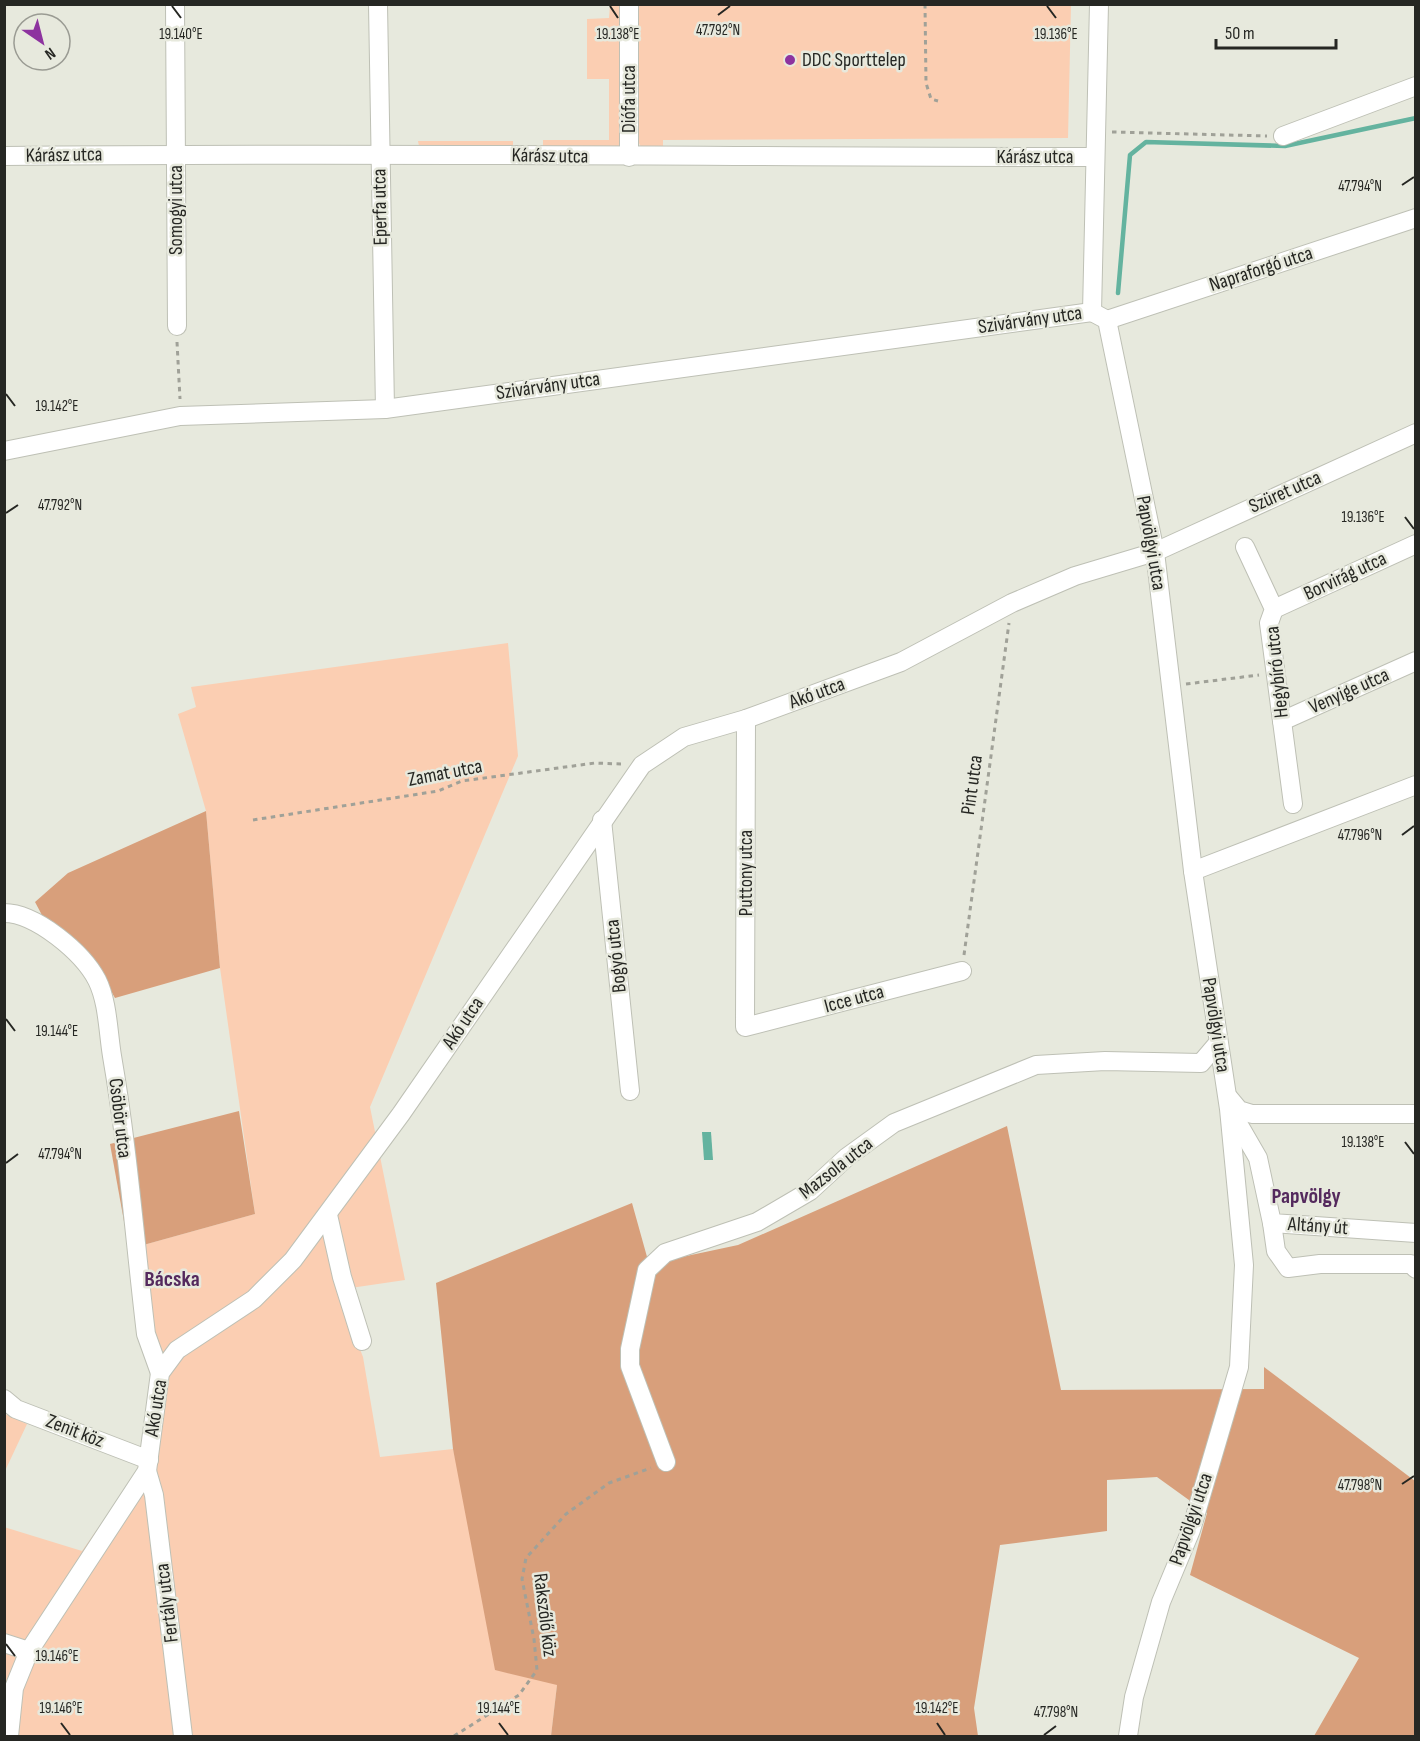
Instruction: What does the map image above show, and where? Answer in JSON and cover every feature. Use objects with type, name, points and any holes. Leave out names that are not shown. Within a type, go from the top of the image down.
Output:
[{"type":"street","name":"Somogyi utca","points":[[175,4],[177,326]]},
{"type":"street","name":"Eperfa utca","points":[[378,4],[385,409]]},
{"type":"street","name":"Diófa utca","points":[[629,4],[629,157]]},
{"type":"street","name":"Papvölgyi utca","points":[[1099,4],[1095,157],[1100,316],[1155,552],[1193,872],[1228,1101],[1244,1265],[1239,1366],[1191,1530],[1161,1602],[1134,1697],[1128,1737]]},
{"type":"street","points":[[1283,136],[1416,86]]},
{"type":"street","name":"Kárász utca","points":[[4,156],[379,153],[629,157],[1095,157]]},
{"type":"street","name":"Napraforgó utca","points":[[1100,316],[1416,218]]},
{"type":"street","name":"Szivárvány utca","points":[[4,451],[180,416],[385,409],[1100,316]]},
{"type":"street","name":"Szüret utca","points":[[1155,552],[1239,532],[1416,433]]},
{"type":"street","name":"Hegybíró utca","points":[[1239,532],[1274,609],[1269,623],[1293,804]]},
{"type":"street","name":"Borvirág utca","points":[[1274,609],[1416,544]]},
{"type":"street","name":"Akó utca","points":[[9,1737],[14,1688],[29,1651],[148,1465],[160,1373],[177,1350],[254,1299],[293,1260],[408,1104],[642,765],[684,737],[746,719],[901,662],[1012,603],[1075,576],[1155,552]]},
{"type":"street","name":"Venyige utca","points":[[1282,721],[1416,661]]},
{"type":"street","name":"Puttony utca","points":[[746,719],[746,1027]]},
{"type":"street","points":[[1193,872],[1416,785]]},
{"type":"street","name":"Bogyó utca","points":[[602,820],[630,1091]]},
{"type":"street","name":"Csöbör utca","points":[[4,913],[18,913],[40,925],[84,958],[98,982],[116,1077],[146,1334],[160,1373]]},
{"type":"street","name":"Icce utca","points":[[746,1027],[962,971]]},
{"type":"street","name":"Mazsola utca","points":[[666,1462],[630,1366],[630,1349],[648,1270],[665,1253],[757,1222],[810,1191],[847,1157],[894,1123],[1036,1065],[1105,1061],[1201,1063],[1218,1043]]},
{"type":"street","points":[[1228,1101],[1239,1110],[1252,1114],[1416,1114]]},
{"type":"street","name":"Altány út","points":[[1228,1101],[1258,1158],[1272,1223],[1415,1233]]},
{"type":"street","points":[[328,1215],[342,1277],[362,1341]]},
{"type":"street","points":[[1272,1223],[1276,1251],[1288,1268],[1320,1264],[1413,1266],[1415,1233]]},
{"type":"street","name":"Zenit köz","points":[[4,1399],[16,1409],[148,1465]]},
{"type":"street","name":"Fertály utca","points":[[148,1465],[154,1495],[183,1737]]},
{"type":"street","points":[[4,1643],[29,1651]]},
{"type":"path","points":[[925,4],[926,83],[931,99],[938,102]]},
{"type":"path","name":"Kárász utca","points":[[1095,131],[1283,136]]},
{"type":"path","points":[[177,326],[180,416]]},
{"type":"path","name":"Pint utca","points":[[962,971],[1012,603]]},
{"type":"path","points":[[1172,686],[1276,673]]},
{"type":"path","name":"Zamat utca","points":[[253,820],[438,790],[462,781],[595,763],[642,765]]},
{"type":"path","name":"Rakszőlő köz","points":[[454,1737],[519,1695],[537,1670],[534,1639],[522,1579],[526,1558],[566,1514],[609,1484],[666,1462]]},
{"type":"shaded area","points":[[610,5],[622,5],[622,143],[618,149],[543,149],[543,140],[609,140],[609,79],[587,79],[587,19],[609,18]]},
{"type":"shaded area","points":[[637,5],[1071,5],[1068,138],[663,140],[663,150],[641,147],[638,141]]},
{"type":"shaded area","points":[[418,141],[513,141],[513,148],[419,146]]},
{"type":"shaded area","points":[[508,643],[518,756],[370,1107],[405,1280],[337,1290],[363,1357],[380,1457],[453,1449],[462,1487],[557,1685],[551,1736],[5,1736],[4,1527],[82,1551],[141,1467],[151,1369],[129,1249],[255,1214],[220,968],[206,811],[178,714],[196,707],[191,687]]},
{"type":"shaded area","points":[[206,811],[220,968],[115,998],[93,959],[43,917],[35,902],[68,873]]},
{"type":"shaded area","points":[[239,1111],[255,1214],[129,1249],[110,1144]]},
{"type":"shaded area","points":[[1007,1126],[1061,1390],[1264,1389],[1264,1367],[1415,1481],[1415,1736],[1314,1736],[1359,1658],[1190,1575],[1207,1513],[1157,1477],[1107,1480],[1107,1531],[1000,1545],[974,1708],[978,1736],[551,1736],[557,1685],[495,1670],[453,1449],[436,1283],[632,1203],[649,1264],[738,1245]]},
{"type":"shaded area","points":[[5,1414],[27,1424],[5,1471]]},
{"type":"water","points":[[702,1132],[711,1132],[713,1160],[704,1160]]},
{"type":"waterway","points":[[1118,293],[1130,155],[1146,142],[1285,146],[1416,118]]},
{"type":"place","name":"DDC Sporttelep","points":[[790,60]]},
{"type":"district","name":"Papvölgy","points":[[1306,1196]]},
{"type":"district","name":"Bácska","points":[[172,1279]]}]
